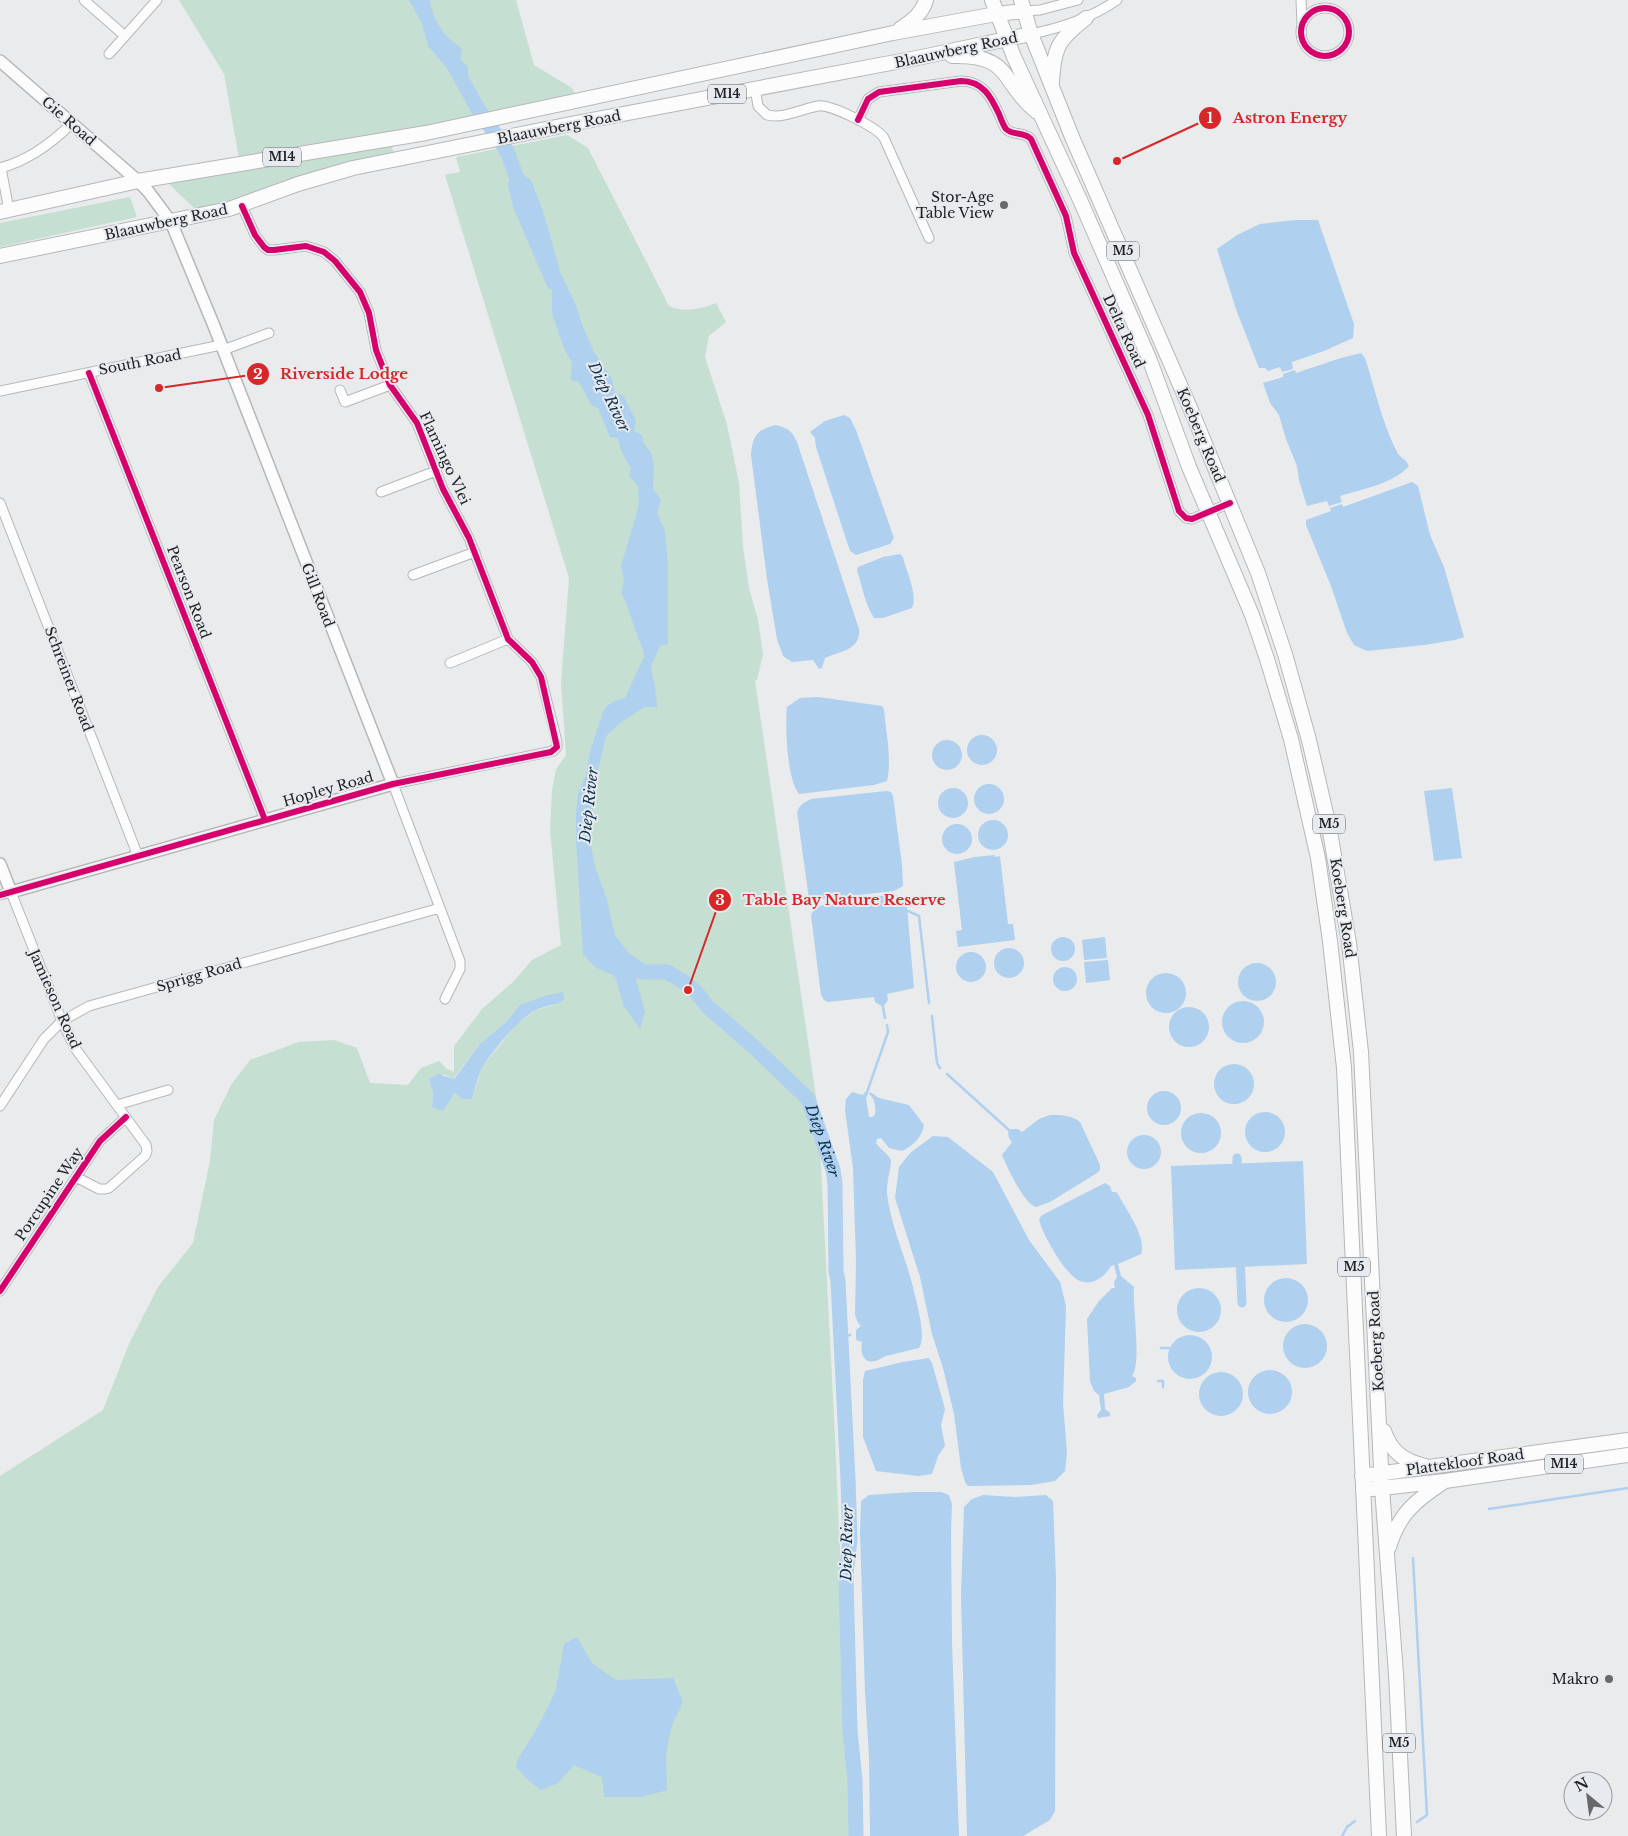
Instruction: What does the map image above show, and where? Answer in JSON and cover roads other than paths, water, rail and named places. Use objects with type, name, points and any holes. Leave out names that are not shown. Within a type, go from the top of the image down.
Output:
[{"type":"main road","points":[[893,33],[916,18],[926,0]]},
{"type":"main road","name":"M5","points":[[992,0],[1006,39]]},
{"type":"main road","name":"Blaauwberg Road","points":[[5,211],[138,181],[426,133],[893,33],[996,14],[1023,6]]},
{"type":"main road","name":"M5","points":[[1023,6],[1030,34]]},
{"type":"main road","points":[[1051,86],[1054,56],[1059,44],[1067,34],[1086,18]]},
{"type":"main road","name":"Blaauwberg Road","points":[[0,256],[242,206],[298,184],[330,174],[581,122],[922,57],[1030,34]]},
{"type":"main road","name":"Koeberg Road","points":[[1030,34],[1230,503],[1258,574],[1285,654],[1309,740],[1329,826],[1350,943],[1362,1052],[1382,1481],[1404,1836]]},
{"type":"main road","name":"Koeberg Road","points":[[1006,39],[1043,117],[1149,358],[1190,467],[1252,615],[1268,659],[1291,739],[1312,831],[1323,886],[1344,1068],[1358,1340],[1362,1483],[1379,1836]]},
{"type":"main road","points":[[922,57],[969,56],[988,60],[1003,72],[1026,102],[1043,117]]},
{"type":"main road","points":[[1380,1414],[1388,1442],[1397,1454],[1407,1461],[1431,1468]]},
{"type":"main road","name":"Plattekloof Road","points":[[1382,1481],[1431,1468],[1628,1440]]},
{"type":"main road","name":"Plattekloof Road","points":[[1362,1483],[1382,1481],[1445,1481],[1628,1455]]},
{"type":"main road","points":[[1387,1551],[1397,1525],[1406,1512],[1421,1498],[1445,1481]]},
{"type":"street","points":[[84,0],[125,36]]},
{"type":"street","points":[[109,54],[158,0]]},
{"type":"street","name":"Blaauwberg Road","points":[[1023,6],[1040,10],[1078,0]]},
{"type":"street","name":"Blaauwberg Road","points":[[1030,34],[1064,26],[1086,18],[1117,0]]},
{"type":"street","points":[[1301,0],[1302,40],[1311,52],[1326,57],[1337,54],[1348,41],[1350,28],[1344,16],[1316,0]]},
{"type":"street","points":[[1302,24],[1304,19],[1314,10],[1332,8]]},
{"type":"street","name":"Gie Road","points":[[0,61],[138,181],[148,191],[171,222]]},
{"type":"street","name":"Delta Road","points":[[858,120],[866,102],[872,95],[930,84],[967,81],[978,85],[988,93],[1005,127],[1010,132],[1025,134],[1031,138],[1066,216],[1074,253],[1148,415],[1179,511],[1184,517],[1189,519],[1230,503]]},
{"type":"street","points":[[755,88],[758,106],[768,115],[778,116],[823,106],[877,130],[884,138],[929,238]]},
{"type":"street","points":[[5,211],[1,168],[49,144],[72,123]]},
{"type":"street","name":"Flamingo Vlei","points":[[242,206],[255,235],[264,247],[268,250],[274,250],[306,246],[324,252],[335,261],[364,299],[376,350],[390,385],[417,423],[443,489],[463,524],[475,552],[508,639],[532,662],[541,677],[557,742],[556,749],[551,752]]},
{"type":"street","name":"Gill Road","points":[[171,222],[393,784],[458,955],[460,969],[445,999]]},
{"type":"street","name":"South Road","points":[[0,391],[222,348],[269,333]]},
{"type":"street","name":"Pearson Road","points":[[89,373],[265,820]]},
{"type":"street","points":[[340,390],[345,402],[390,385]]},
{"type":"street","points":[[381,492],[436,470]]},
{"type":"street","name":"Schreiner Road","points":[[0,503],[138,856]]},
{"type":"street","points":[[413,575],[475,552]]},
{"type":"street","points":[[450,663],[508,639]]},
{"type":"street","name":"Hopley Road","points":[[5,893],[393,784],[551,752]]},
{"type":"street","name":"Jamieson Road","points":[[0,864],[5,893],[62,1021],[83,1060],[145,1143],[147,1151],[145,1156],[105,1190],[99,1189],[76,1177]]},
{"type":"street","name":"Sprigg Road","points":[[0,1106],[44,1039],[62,1021],[89,1006],[440,908]]},
{"type":"street","points":[[116,1105],[168,1090]]},
{"type":"street","name":"Porcupine Way","points":[[0,1290],[104,1136],[128,1120]]},
{"type":"water","points":[[408,0],[430,0],[433,14],[441,29],[462,49],[460,59],[468,67],[468,79],[452,74],[428,46],[422,24]]},
{"type":"water","points":[[522,174],[531,180],[543,211],[561,274],[575,303],[593,350],[612,379],[615,393],[623,395],[636,421],[634,431],[642,435],[643,442],[651,453],[654,464],[653,489],[661,500],[657,513],[665,531],[668,565],[668,644],[660,646],[651,666],[657,707],[645,707],[621,722],[606,736],[597,774],[591,829],[591,847],[596,870],[606,896],[615,935],[643,972],[636,979],[645,1012],[640,1029],[624,1006],[615,976],[595,967],[583,954],[576,841],[578,794],[586,775],[590,752],[604,709],[612,702],[625,698],[644,657],[628,608],[621,593],[624,581],[621,566],[639,502],[638,486],[629,476],[631,468],[621,449],[618,438],[610,437],[598,408],[592,406],[579,382],[571,380],[572,362],[565,351],[552,314],[552,290],[548,288],[513,207],[508,185],[511,178]]},
{"type":"water","points":[[1295,220],[1318,220],[1354,324],[1353,338],[1292,362],[1293,369],[1282,372],[1280,367],[1268,371],[1265,368],[1259,368],[1237,312],[1217,249],[1237,235],[1260,224]]},
{"type":"water","points":[[1361,353],[1365,358],[1392,441],[1398,454],[1409,466],[1386,482],[1340,496],[1342,502],[1329,506],[1327,501],[1307,506],[1297,466],[1279,415],[1270,403],[1263,383],[1283,377],[1283,374],[1295,370],[1296,373]]},
{"type":"water","points":[[844,415],[850,418],[856,430],[894,538],[890,544],[856,555],[850,551],[816,447],[815,438],[810,432],[825,421]]},
{"type":"water","points":[[776,425],[789,430],[797,442],[859,629],[859,636],[853,646],[825,658],[822,668],[819,669],[813,660],[792,662],[783,656],[777,639],[767,579],[751,455],[753,443],[757,435],[764,429]]},
{"type":"water","points":[[1412,482],[1418,486],[1430,535],[1444,567],[1464,637],[1424,645],[1367,651],[1354,645],[1347,633],[1331,586],[1306,525],[1306,520],[1331,511],[1330,508],[1342,504],[1343,507]]},
{"type":"water","points":[[900,554],[903,557],[913,589],[912,608],[883,618],[874,618],[864,595],[857,570],[858,567],[883,557]]},
{"type":"water","points":[[818,697],[882,706],[889,756],[887,781],[874,785],[799,794],[789,765],[786,727],[787,707],[800,698]]},
{"type":"water","points":[[982,735],[993,739],[997,750],[993,761],[982,765],[971,761],[967,750],[971,739]]},
{"type":"water","points":[[947,740],[958,744],[962,755],[958,766],[947,770],[936,766],[932,755],[936,744]]},
{"type":"water","points":[[989,784],[1000,788],[1004,799],[1000,810],[989,814],[978,810],[974,799],[978,788]]},
{"type":"water","points":[[953,788],[964,792],[968,803],[964,814],[953,818],[942,814],[938,803],[942,792]]},
{"type":"water","points":[[1452,788],[1462,858],[1434,861],[1424,791]]},
{"type":"water","points":[[891,792],[893,796],[903,886],[894,891],[809,899],[797,812],[799,807],[811,799]]},
{"type":"water","points":[[993,820],[1004,824],[1008,835],[1004,846],[993,850],[982,846],[978,835],[982,824]]},
{"type":"water","points":[[957,824],[968,828],[972,839],[968,850],[957,854],[946,850],[942,839],[946,828]]},
{"type":"water","points":[[995,855],[995,857],[1000,856],[1008,924],[1013,924],[1015,940],[958,947],[956,931],[962,930],[954,862]]},
{"type":"water","points":[[893,895],[902,898],[907,907],[914,988],[887,994],[888,1000],[883,1007],[875,1002],[874,997],[828,1002],[824,1000],[821,995],[811,915],[816,909],[835,901]]},
{"type":"water","points":[[1063,937],[1072,940],[1075,949],[1072,958],[1063,961],[1054,958],[1051,949],[1054,940]]},
{"type":"water","points":[[1105,937],[1107,958],[1084,960],[1082,940]]},
{"type":"water","points":[[1009,948],[1020,952],[1024,963],[1020,974],[1009,978],[998,974],[994,963],[998,952]]},
{"type":"water","points":[[971,952],[982,956],[986,967],[982,978],[971,982],[960,978],[956,967],[960,956]]},
{"type":"water","points":[[1108,960],[1110,980],[1086,983],[1084,962]]},
{"type":"water","points":[[1257,963],[1264,964],[1270,969],[1275,975],[1275,989],[1270,995],[1264,1000],[1257,1001],[1250,1000],[1244,995],[1239,989],[1238,982],[1239,975],[1244,969],[1250,964]]},
{"type":"water","points":[[1065,967],[1070,968],[1076,974],[1076,984],[1070,990],[1065,991],[1060,990],[1054,984],[1053,979],[1054,974],[1060,968]]},
{"type":"water","points":[[1170,973],[1177,976],[1183,982],[1186,993],[1185,1001],[1177,1010],[1170,1013],[1162,1013],[1155,1010],[1147,1001],[1146,989],[1149,982],[1158,974]]},
{"type":"water","points":[[562,992],[565,999],[529,1014],[498,1046],[481,1070],[472,1099],[462,1099],[455,1092],[443,1111],[432,1107],[433,1092],[429,1079],[438,1074],[454,1079],[481,1043],[506,1022],[520,1005]]},
{"type":"water","points":[[1247,1001],[1255,1004],[1261,1010],[1264,1022],[1261,1034],[1255,1040],[1239,1043],[1231,1040],[1225,1034],[1222,1018],[1225,1010],[1231,1004]]},
{"type":"water","points":[[1189,1007],[1203,1013],[1209,1027],[1203,1041],[1189,1047],[1175,1041],[1169,1027],[1175,1013]]},
{"type":"water","points":[[1238,1064],[1245,1067],[1251,1073],[1254,1084],[1253,1092],[1245,1101],[1238,1104],[1230,1104],[1223,1101],[1215,1092],[1214,1080],[1217,1073],[1226,1065]]},
{"type":"water","points":[[1164,1091],[1176,1096],[1181,1108],[1176,1120],[1164,1125],[1152,1120],[1147,1108],[1152,1096]]},
{"type":"water","points":[[852,1092],[863,1095],[865,1092],[868,1094],[866,1098],[869,1117],[875,1115],[875,1103],[869,1094],[870,1092],[879,1098],[909,1105],[924,1125],[916,1141],[902,1151],[889,1148],[881,1138],[877,1139],[876,1143],[891,1160],[887,1190],[889,1206],[910,1275],[922,1335],[919,1348],[886,1356],[877,1361],[865,1359],[862,1342],[856,1340],[856,1330],[861,1326],[855,1315],[856,1262],[853,1168],[845,1110],[846,1099]]},
{"type":"water","points":[[1269,1112],[1276,1115],[1282,1121],[1285,1132],[1284,1140],[1276,1149],[1269,1152],[1261,1152],[1254,1149],[1246,1140],[1245,1128],[1248,1121],[1257,1113]]},
{"type":"water","points":[[1205,1113],[1212,1116],[1218,1122],[1221,1133],[1220,1141],[1212,1150],[1205,1153],[1197,1153],[1190,1150],[1182,1141],[1181,1129],[1184,1122],[1193,1114]]},
{"type":"water","points":[[1050,1115],[1062,1115],[1080,1122],[1100,1165],[1100,1170],[1050,1202],[1036,1207],[1021,1192],[1002,1155],[1012,1142],[1008,1132],[1011,1129],[1018,1129],[1022,1132],[1039,1119]]},
{"type":"water","points":[[1144,1135],[1156,1140],[1161,1152],[1156,1164],[1144,1169],[1132,1164],[1127,1152],[1132,1140]]},
{"type":"water","points":[[933,1136],[948,1137],[993,1172],[1029,1240],[1060,1282],[1066,1306],[1063,1404],[1067,1452],[1065,1471],[1055,1481],[1031,1485],[968,1486],[965,1482],[961,1468],[954,1414],[943,1368],[932,1334],[920,1277],[895,1198],[899,1167],[910,1153]]},
{"type":"water","points":[[1303,1161],[1307,1264],[1175,1270],[1171,1166]]},
{"type":"water","points":[[1105,1183],[1110,1186],[1112,1192],[1116,1192],[1131,1217],[1139,1233],[1142,1248],[1141,1254],[1118,1264],[1121,1276],[1134,1287],[1136,1359],[1132,1376],[1136,1378],[1136,1381],[1129,1387],[1104,1394],[1105,1409],[1110,1413],[1110,1416],[1098,1418],[1097,1415],[1101,1410],[1099,1395],[1094,1391],[1090,1381],[1087,1319],[1099,1301],[1112,1288],[1115,1288],[1114,1282],[1117,1277],[1114,1265],[1098,1280],[1085,1282],[1074,1278],[1050,1245],[1039,1220],[1046,1213]]},
{"type":"water","points":[[1282,1278],[1290,1278],[1302,1284],[1308,1300],[1302,1316],[1290,1322],[1282,1322],[1270,1316],[1264,1304],[1264,1296],[1270,1284]]},
{"type":"water","points":[[1195,1288],[1203,1288],[1215,1294],[1221,1310],[1215,1326],[1203,1332],[1195,1332],[1183,1326],[1177,1314],[1177,1306],[1183,1294]]},
{"type":"water","points":[[1301,1324],[1309,1324],[1321,1330],[1327,1346],[1321,1362],[1309,1368],[1301,1368],[1289,1362],[1283,1350],[1283,1342],[1289,1330]]},
{"type":"water","points":[[1186,1335],[1194,1335],[1206,1341],[1212,1357],[1206,1373],[1194,1379],[1186,1379],[1174,1373],[1168,1361],[1168,1353],[1174,1341]]},
{"type":"water","points":[[929,1358],[945,1409],[941,1425],[945,1446],[938,1456],[932,1474],[918,1476],[876,1471],[863,1437],[863,1380],[865,1371]]},
{"type":"water","points":[[1266,1370],[1274,1370],[1286,1376],[1292,1392],[1286,1408],[1274,1414],[1266,1414],[1254,1408],[1248,1396],[1248,1388],[1254,1376]]},
{"type":"water","points":[[1217,1372],[1225,1372],[1237,1378],[1243,1394],[1237,1410],[1225,1416],[1217,1416],[1205,1410],[1199,1398],[1199,1390],[1205,1378]]},
{"type":"water","points":[[941,1492],[949,1495],[952,1504],[952,1643],[959,1836],[870,1836],[869,1757],[860,1533],[861,1501],[869,1495]]},
{"type":"water","points":[[983,1495],[1014,1497],[1046,1495],[1053,1501],[1056,1578],[1055,1811],[1050,1820],[1023,1836],[967,1836],[961,1596],[964,1507],[972,1499]]},
{"type":"water","points":[[577,1637],[592,1663],[616,1680],[673,1678],[683,1702],[672,1725],[666,1753],[667,1790],[642,1797],[604,1797],[602,1777],[574,1765],[558,1783],[541,1790],[529,1781],[516,1767],[518,1759],[539,1725],[556,1690],[564,1644]]},
{"type":"waterway","name":"Diep River","points":[[451,60],[478,109],[507,151],[523,195]]},
{"type":"waterway","points":[[908,911],[919,916],[929,1003]]},
{"type":"waterway","name":"Diep River","points":[[627,961],[643,972],[667,972],[684,982],[696,992],[707,1006],[754,1047],[808,1099],[833,1170],[835,1184],[836,1271],[848,1480],[850,1540],[846,1575],[850,1730],[855,1780],[856,1836]]},
{"type":"waterway","points":[[883,1007],[885,1018]]},
{"type":"waterway","points":[[932,1016],[937,1063],[940,1068]]},
{"type":"waterway","points":[[866,1095],[888,1032],[887,1025]]},
{"type":"waterway","points":[[947,1074],[1010,1131]]},
{"type":"waterway","points":[[1237,1158],[1237,1175]]},
{"type":"waterway","points":[[1240,1256],[1242,1303]]},
{"type":"waterway","points":[[841,1337],[850,1335]]},
{"type":"waterway","points":[[1161,1348],[1169,1348]]},
{"type":"waterway","points":[[1158,1381],[1163,1381],[1163,1387]]},
{"type":"waterway","points":[[1489,1509],[1628,1488]]},
{"type":"waterway","points":[[1413,1558],[1427,1815],[1417,1822]]},
{"type":"waterway","points":[[1342,1836],[1347,1827],[1355,1821]]},
{"type":"place","name":"Astron Energy","points":[[1117,161]]},
{"type":"place","name":"Stor-Age Table View","points":[[1004,205]]},
{"type":"place","name":"Riverside Lodge","points":[[159,388]]},
{"type":"place","name":"Table Bay Nature Reserve","points":[[688,990]]},
{"type":"place","name":"Makro","points":[[1609,1679]]}]
